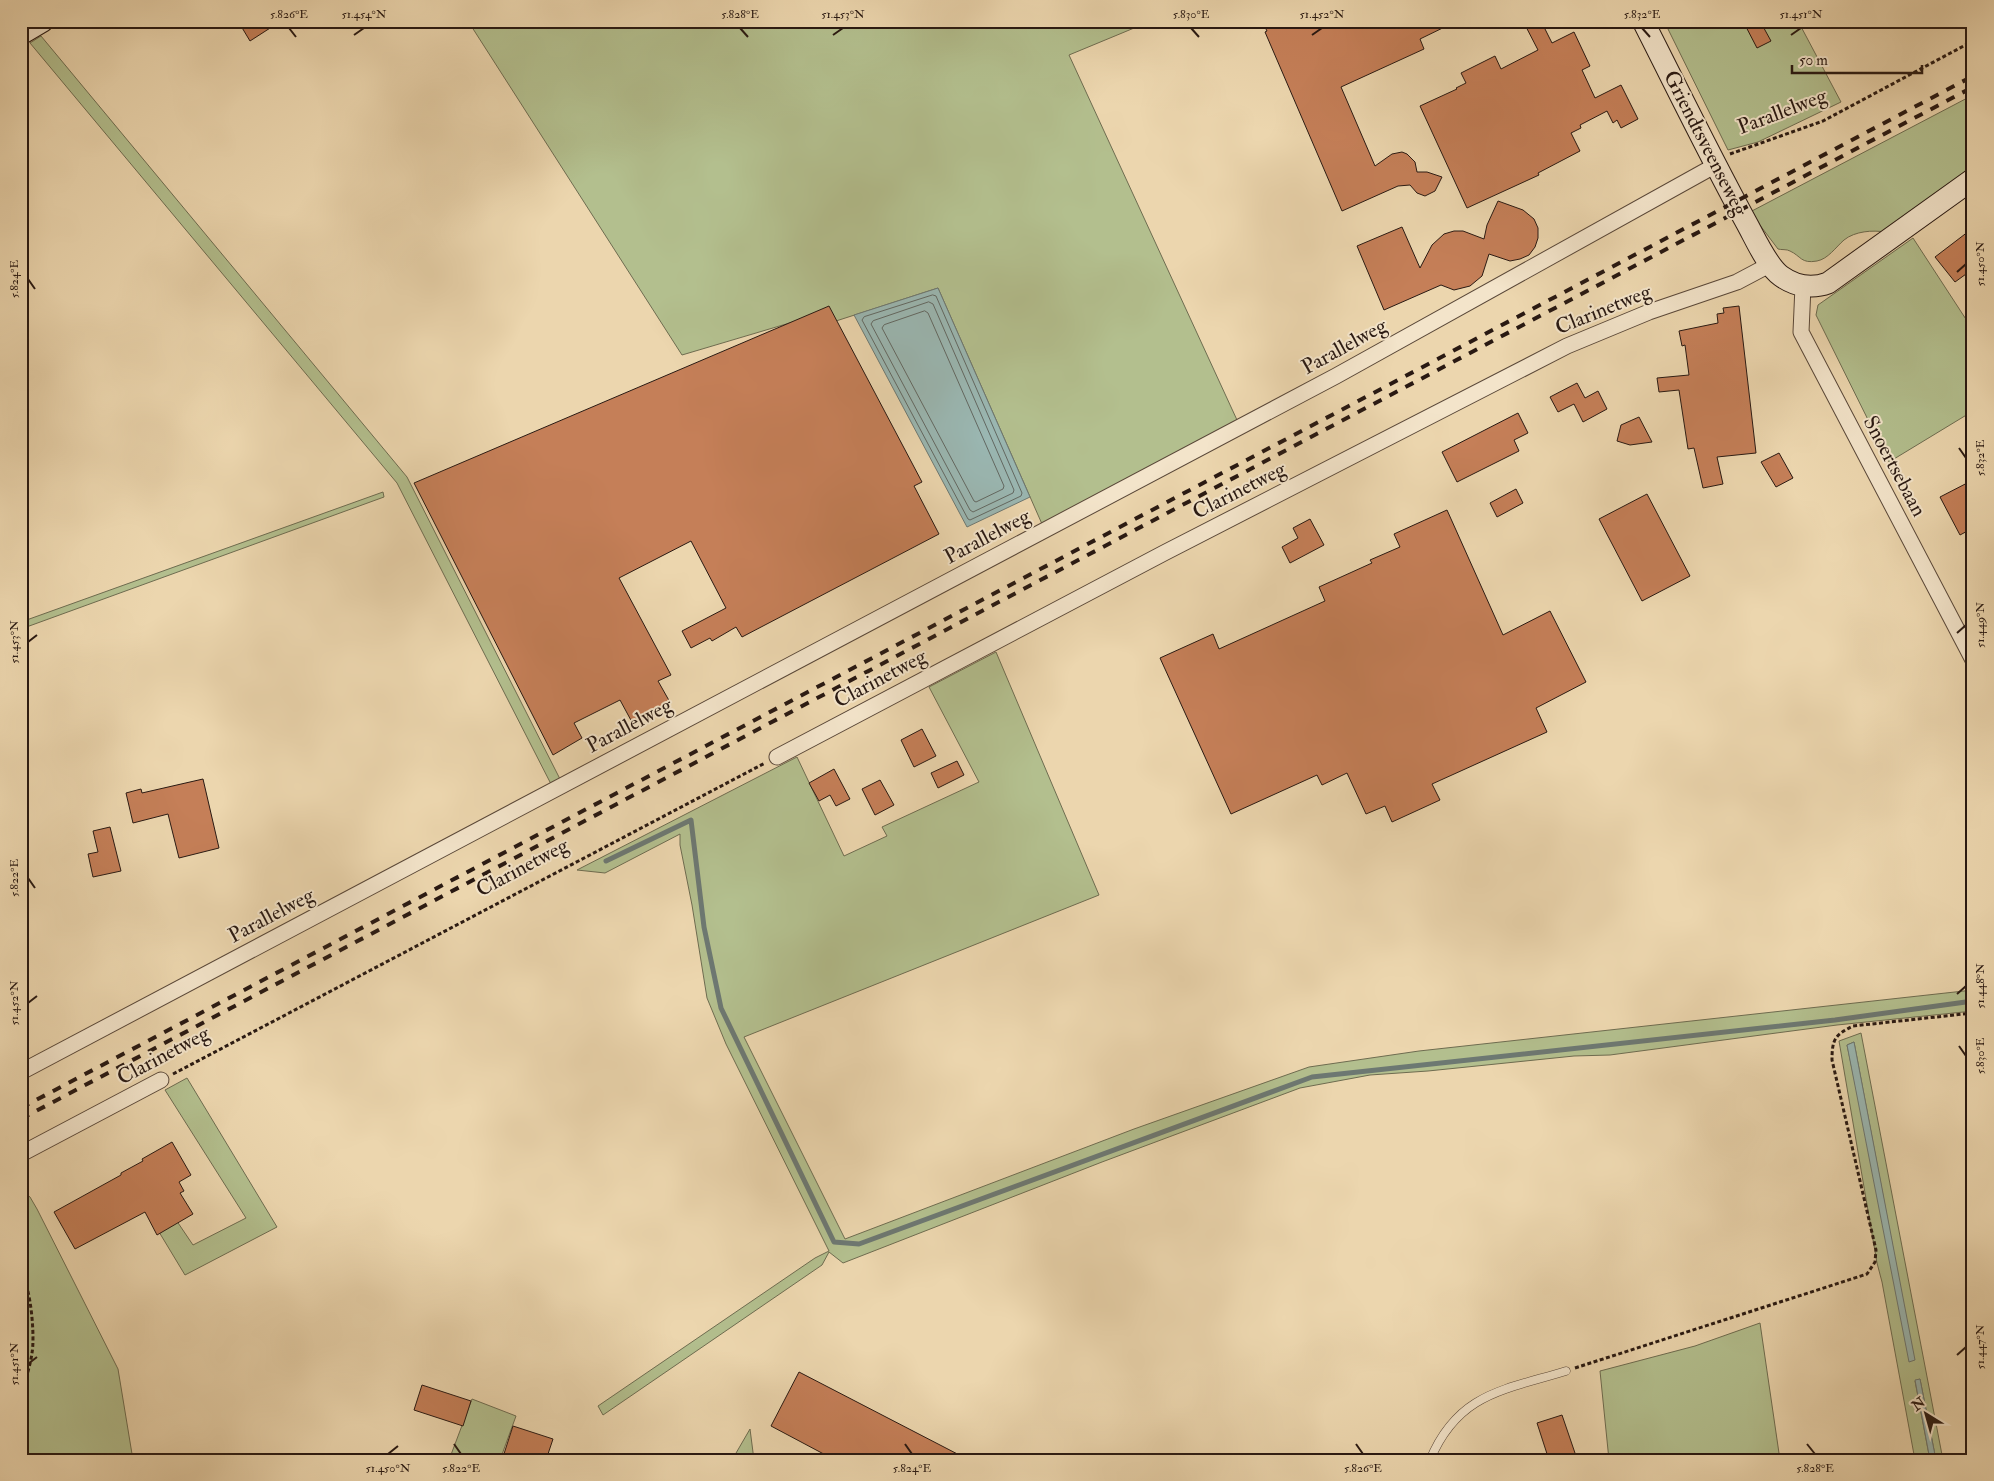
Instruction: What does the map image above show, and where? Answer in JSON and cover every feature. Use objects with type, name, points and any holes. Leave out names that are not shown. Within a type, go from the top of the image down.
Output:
[{"type":"street","points":[[21,34],[43,21]]},
{"type":"street","name":"Griendtsveenseweg","points":[[1643,21],[1716,165],[1771,264],[1782,277],[1803,286]]},
{"type":"street","name":"Parallelweg","points":[[21,1072],[1327,381],[1716,165]]},
{"type":"street","points":[[1803,286],[1818,287],[1828,283],[1973,179]]},
{"type":"street","name":"Clarinetweg","points":[[777,757],[1164,552],[1542,358],[1649,312],[1737,282],[1771,264]]},
{"type":"street","name":"Snoertsebaan","points":[[1803,286],[1801,332],[1973,660]]},
{"type":"street","name":"Clarinetweg","points":[[21,1154],[161,1080]]},
{"type":"lane","points":[[1430,1460],[1445,1431],[1461,1412],[1478,1400],[1566,1371]]},
{"type":"path","name":"Parallelweg","points":[[1716,165],[1733,152],[1823,121],[1973,42]]},
{"type":"path","name":"Clarinetweg","points":[[161,1080],[777,757]]},
{"type":"path","points":[[1566,1371],[1867,1274],[1875,1262],[1876,1250],[1832,1060],[1832,1044],[1839,1032],[1852,1026],[1973,1013]]},
{"type":"path","points":[[21,1273],[26,1280],[29,1296],[33,1351],[21,1394]]},
{"type":"green space","points":[[468,21],[1151,21],[1069,55],[1237,420],[1042,524],[938,288],[836,321],[830,311],[682,355]]},
{"type":"green space","points":[[1664,21],[1798,21],[1841,102],[1758,142],[1728,150]]},
{"type":"green space","points":[[41,36],[407,477],[561,781],[552,786],[397,483],[30,43]]},
{"type":"green space","points":[[1973,95],[1973,168],[1885,232],[1870,231],[1848,237],[1825,258],[1812,262],[1802,259],[1789,250],[1778,249],[1750,212]]},
{"type":"green space","points":[[1913,238],[1973,330],[1973,411],[1889,462],[1816,315],[1818,305]]},
{"type":"green space","points":[[383,492],[384,497],[21,629],[21,622]]},
{"type":"green space","points":[[996,652],[1099,895],[744,1037],[845,1239],[1134,1129],[1309,1067],[1419,1051],[1973,990],[1973,1011],[1837,1025],[1610,1055],[1574,1056],[1370,1075],[1300,1088],[1102,1162],[843,1263],[829,1252],[822,1265],[603,1415],[598,1406],[815,1258],[829,1251],[726,1044],[707,998],[680,845],[680,834],[605,873],[577,870],[797,757],[844,856],[887,836],[882,827],[979,782],[929,687]]},
{"type":"green space","points":[[1861,1033],[1943,1460],[1936,1460],[1920,1379],[1915,1381],[1930,1460],[1915,1460],[1877,1263],[1839,1041]],"holes":[[[1854,1042],[1914,1360],[1847,1045]]]},
{"type":"green space","points":[[187,1078],[277,1227],[185,1275],[153,1222],[168,1208],[193,1245],[246,1218],[165,1090]]},
{"type":"green space","points":[[21,1189],[30,1197],[37,1209],[118,1369],[133,1460],[21,1460]]},
{"type":"green space","points":[[1760,1323],[1780,1460],[1609,1460],[1600,1371],[1695,1346]]},
{"type":"green space","points":[[472,1399],[516,1416],[500,1460],[449,1460]]},
{"type":"green space","points":[[750,1429],[754,1460],[732,1460]]},
{"type":"water","points":[[938,288],[1030,497],[967,527],[854,315]]},
{"type":"water","points":[[1854,1042],[1915,1360],[1909,1362],[1847,1045]]},
{"type":"water","points":[[1920,1379],[1936,1460],[1930,1460],[1915,1380]]},
{"type":"building","points":[[238,21],[281,21],[250,41]]},
{"type":"building","points":[[1262,21],[1457,21],[1420,39],[1424,49],[1341,87],[1375,166],[1392,154],[1402,152],[1407,154],[1415,162],[1417,172],[1427,172],[1442,177],[1435,191],[1425,196],[1417,193],[1410,185],[1398,186],[1342,211],[1265,32],[1267,31]]},
{"type":"building","points":[[1523,21],[1541,21],[1552,43],[1574,32],[1590,66],[1582,70],[1595,98],[1621,85],[1638,119],[1621,128],[1617,120],[1613,123],[1607,111],[1580,125],[1581,128],[1571,133],[1580,151],[1538,173],[1539,175],[1467,208],[1420,106],[1466,83],[1461,73],[1495,56],[1501,69],[1538,50]]},
{"type":"building","points":[[1743,21],[1760,21],[1771,41],[1757,48]]},
{"type":"building","points":[[1498,201],[1523,210],[1534,219],[1538,228],[1538,238],[1535,247],[1529,255],[1510,261],[1489,254],[1482,276],[1470,286],[1454,290],[1441,285],[1384,310],[1357,246],[1402,227],[1420,268],[1432,245],[1444,234],[1463,231],[1484,239],[1487,225]]},
{"type":"building","points":[[1973,228],[1973,269],[1955,282],[1935,257]]},
{"type":"building","points":[[829,306],[922,482],[914,486],[939,534],[742,637],[736,627],[712,641],[710,638],[691,648],[682,631],[726,608],[691,541],[619,578],[671,675],[658,681],[671,704],[633,724],[620,700],[574,723],[582,738],[553,755],[414,483]]},
{"type":"building","points":[[1739,306],[1756,453],[1717,457],[1723,484],[1703,488],[1694,448],[1688,449],[1679,390],[1659,392],[1657,378],[1689,375],[1685,345],[1682,346],[1679,331],[1718,323],[1717,314],[1724,313],[1723,308]]},
{"type":"building","points":[[1577,383],[1585,398],[1598,391],[1607,409],[1583,422],[1574,404],[1558,412],[1550,397]]},
{"type":"building","points":[[1518,413],[1528,433],[1514,440],[1519,451],[1457,482],[1442,452]]},
{"type":"building","points":[[1639,417],[1652,442],[1630,445],[1617,441],[1621,425]]},
{"type":"building","points":[[1779,453],[1793,478],[1776,487],[1761,462]]},
{"type":"building","points":[[1973,480],[1973,528],[1960,535],[1940,497]]},
{"type":"building","points":[[1516,489],[1523,503],[1497,517],[1490,503]]},
{"type":"building","points":[[1647,494],[1690,576],[1642,601],[1599,519]]},
{"type":"building","points":[[1447,510],[1503,635],[1550,611],[1586,682],[1536,708],[1547,732],[1432,784],[1440,800],[1392,822],[1385,806],[1366,814],[1347,773],[1322,785],[1317,775],[1231,814],[1160,658],[1213,634],[1219,649],[1325,601],[1319,587],[1372,563],[1370,560],[1400,547],[1394,534]]},
{"type":"building","points":[[1310,519],[1324,545],[1290,563],[1282,547],[1298,538],[1293,528]]},
{"type":"building","points":[[922,729],[936,756],[914,767],[901,740]]},
{"type":"building","points":[[957,761],[964,775],[938,788],[931,773]]},
{"type":"building","points":[[834,769],[850,799],[836,806],[830,795],[819,801],[809,783]]},
{"type":"building","points":[[203,779],[219,848],[179,858],[168,814],[133,823],[126,793],[141,789],[142,793]]},
{"type":"building","points":[[880,780],[894,805],[875,815],[862,789]]},
{"type":"building","points":[[110,827],[121,871],[93,877],[88,854],[98,852],[93,831]]},
{"type":"building","points":[[172,1142],[191,1175],[179,1182],[184,1191],[180,1193],[193,1214],[157,1235],[145,1212],[75,1249],[54,1212],[121,1175],[121,1173],[143,1161],[142,1159]]},
{"type":"building","points":[[799,1372],[969,1460],[835,1460],[771,1426]]},
{"type":"building","points":[[422,1385],[471,1401],[463,1426],[414,1410]]},
{"type":"building","points":[[1562,1415],[1576,1456],[1564,1460],[1549,1460],[1537,1423]]},
{"type":"building","points":[[513,1426],[553,1439],[546,1460],[502,1460]]},
{"type":"waterway","points":[[606,861],[691,820],[704,927],[721,1008],[834,1242],[859,1244],[1312,1077],[1835,1020],[1973,1001]]},
{"type":"railway","points":[[21,1108],[1973,76]]},
{"type":"railway","points":[[21,1119],[1973,87]]}]
